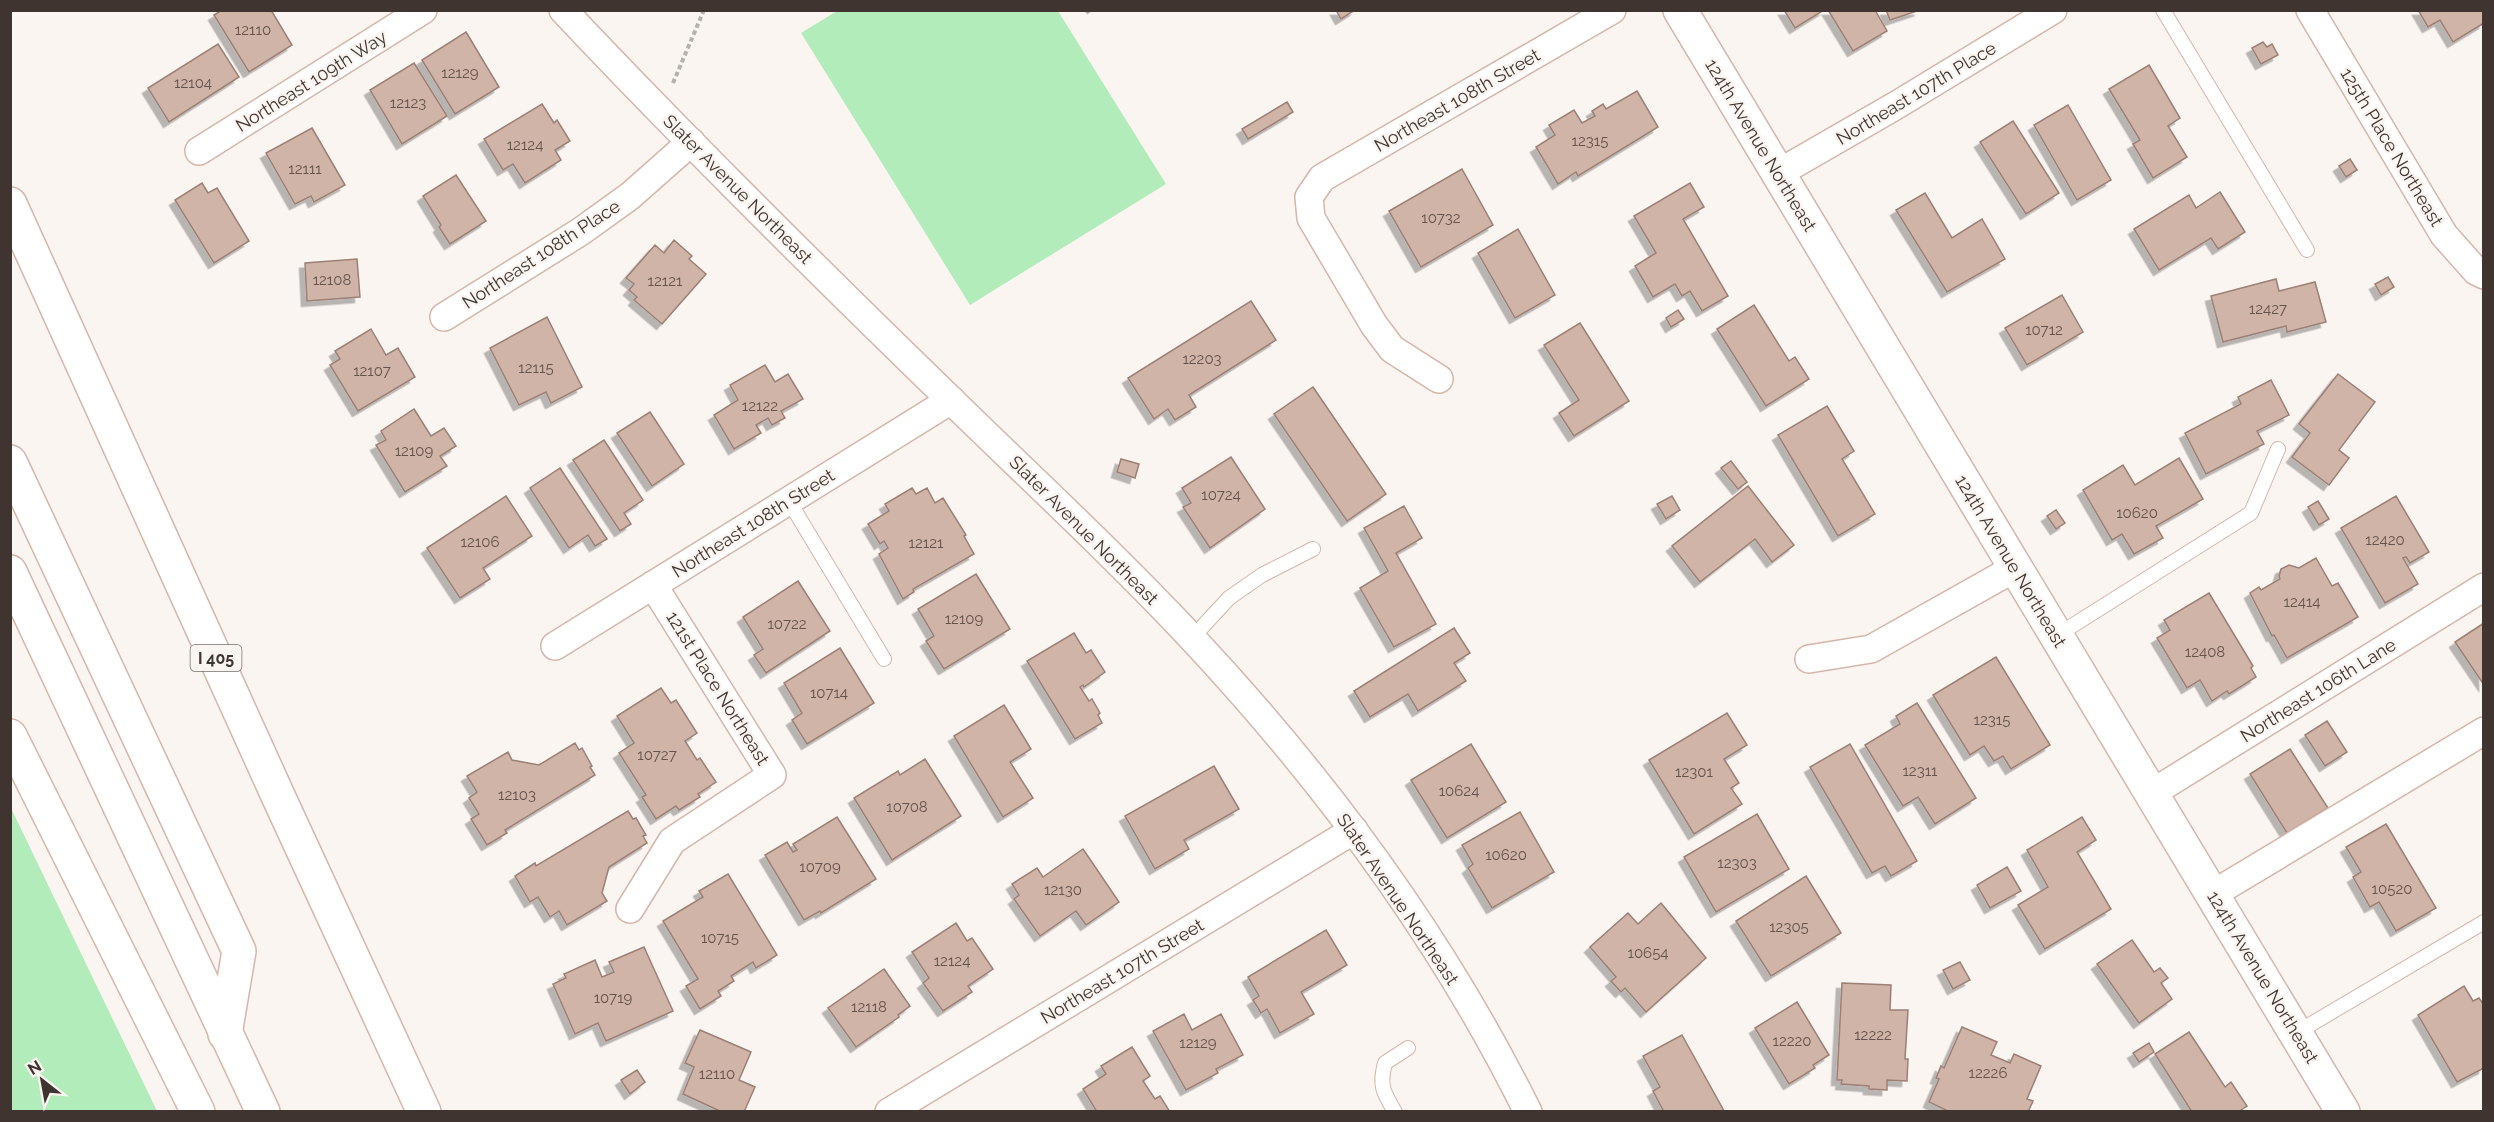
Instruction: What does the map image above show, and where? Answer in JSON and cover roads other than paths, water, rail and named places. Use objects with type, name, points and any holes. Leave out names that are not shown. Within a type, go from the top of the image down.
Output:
[{"type":"main road","name":"124th Avenue Northeast","points":[[1680,10],[2343,1112]]},
{"type":"main road","name":"I 405","points":[[10,204],[274,788],[424,1112]]},
{"type":"main road","points":[[10,462],[239,951],[225,1034]]},
{"type":"main road","points":[[10,572],[140,844],[225,1034],[263,1112]]},
{"type":"main road","points":[[10,736],[198,1112]]},
{"type":"street","name":"Northeast 109th Way","points":[[199,151],[423,10]]},
{"type":"street","name":"Slater Avenue Northeast","points":[[562,10],[691,142],[951,400],[1093,536],[1192,638],[1273,730],[1354,830],[1439,954],[1528,1112]]},
{"type":"street","name":"Northeast 108th Street","points":[[1439,379],[1392,350],[1374,326],[1311,218],[1309,196],[1322,178],[1612,10]]},
{"type":"street","name":"Northeast 107th Place","points":[[1777,174],[1895,106],[2053,10]]},
{"type":"street","name":"125th Place Northeast","points":[[2310,10],[2444,235],[2476,271],[2484,275]]},
{"type":"street","name":"Northeast 108th Place","points":[[444,317],[580,232],[630,196],[691,142]]},
{"type":"street","name":"Northeast 108th Street","points":[[555,646],[951,400]]},
{"type":"street","points":[[1809,659],[1871,649],[2015,568]]},
{"type":"street","name":"121st Place Northeast","points":[[630,909],[672,841],[772,775],[653,585]]},
{"type":"street","name":"Northeast 106th Lane","points":[[2152,793],[2484,587]]},
{"type":"street","points":[[2213,894],[2484,731]]},
{"type":"street","name":"Northeast 107th Street","points":[[889,1112],[1354,830]]},
{"type":"lane","points":[[2163,10],[2307,250]]},
{"type":"lane","points":[[2056,636],[2251,513],[2278,449]]},
{"type":"lane","points":[[789,501],[884,659]]},
{"type":"lane","points":[[1192,638],[1229,598],[1262,575],[1313,549]]},
{"type":"lane","points":[[2296,1033],[2484,922]]},
{"type":"lane","points":[[1395,1112],[1384,1094],[1381,1079],[1385,1063],[1408,1048]]}]
